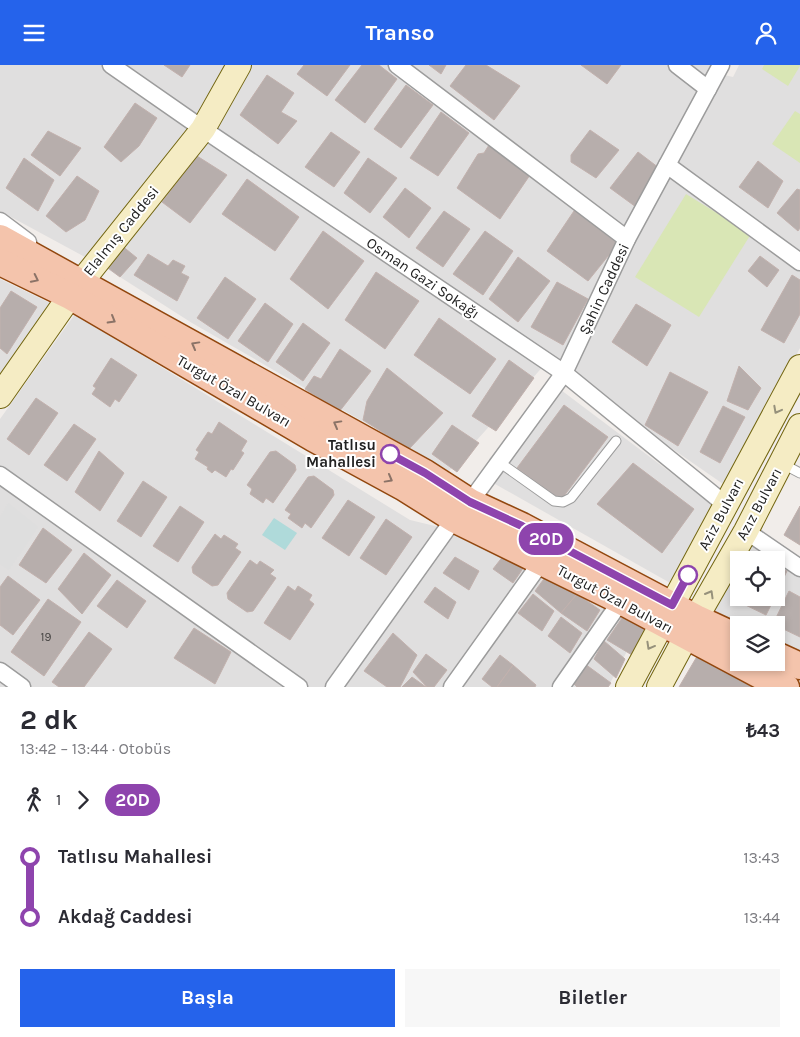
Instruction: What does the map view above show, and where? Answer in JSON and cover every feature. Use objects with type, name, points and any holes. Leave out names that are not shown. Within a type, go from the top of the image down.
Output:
[{"type":"main road","name":"Turgut Özal Bulvarı","points":[[0,238],[75,289],[425,473],[462,510],[542,561],[621,601],[667,615]]},
{"type":"main road","name":"Turgut Özal Bulvarı","points":[[0,262],[75,289]]},
{"type":"main road","name":"Turgut Özal Bulvarı","points":[[462,510],[522,526],[667,615],[691,627],[775,685]]},
{"type":"main road","name":"Turgut Özal Bulvarı","points":[[691,627],[730,636]]},
{"type":"main road","points":[[785,659],[800,666]]},
{"type":"street","name":"Osman Gazi Sokağı","points":[[111,65],[202,129],[564,373],[726,505]]},
{"type":"street","name":"Elalmış Caddesi","points":[[0,396],[75,289],[202,129],[239,65]]},
{"type":"street","points":[[397,65],[627,239]]},
{"type":"street","points":[[677,65],[708,89]]},
{"type":"street","name":"Şahin Caddesi","points":[[334,687],[564,373],[627,239],[721,65]]},
{"type":"street","points":[[667,165],[800,263]]},
{"type":"street","points":[[0,221],[75,289]]},
{"type":"street","name":"Aziz Bulvarı","points":[[628,687],[800,367]]},
{"type":"street","name":"Azız Bulvarı","points":[[659,687],[746,531],[790,468],[800,426]]},
{"type":"street","points":[[0,475],[299,687]]},
{"type":"street","points":[[746,531],[800,568]]},
{"type":"street","points":[[452,687],[542,561]]},
{"type":"street","points":[[561,687],[621,601]]},
{"type":"street","points":[[0,671],[22,687]]},
{"type":"lane","points":[[499,462],[554,501],[563,501],[571,498],[616,441]]},
{"type":"shaded area","points":[[0,65],[715,65],[711,72],[733,77],[739,65],[800,65],[800,348],[726,486],[547,362],[449,471],[192,323],[109,270],[0,211]]},
{"type":"shaded area","points":[[0,279],[52,304],[0,378]]},
{"type":"shaded area","points":[[75,314],[410,520],[460,532],[641,625],[608,687],[0,687],[0,419]]},
{"type":"shaded area","points":[[553,384],[715,506],[672,584],[495,484],[489,459]]},
{"type":"shaded area","points":[[8,503],[38,527],[9,570],[0,564],[0,517]]},
{"type":"shaded area","points":[[748,541],[763,551],[743,551]]},
{"type":"shaded area","points":[[785,566],[800,576],[800,654],[785,646],[785,616],[730,616],[730,619],[711,609],[730,574],[730,606],[785,606]]},
{"type":"green space","points":[[764,65],[800,66],[788,86],[762,69]]},
{"type":"green space","points":[[795,111],[800,114],[800,163],[772,144]]},
{"type":"green space","points":[[686,194],[751,234],[699,317],[635,277]]},
{"type":"water","points":[[274,518],[297,533],[285,550],[262,535]]},
{"type":"building","points":[[164,65],[190,65],[182,77]]},
{"type":"building","points":[[304,65],[350,65],[327,96],[297,74]]},
{"type":"building","points":[[362,65],[379,65],[397,79],[365,123],[335,100]]},
{"type":"building","points":[[429,65],[446,65],[441,74]]},
{"type":"building","points":[[466,65],[486,65],[520,86],[494,120],[450,86]]},
{"type":"building","points":[[581,65],[621,65],[607,84]]},
{"type":"building","points":[[267,75],[294,93],[281,112],[297,121],[278,144],[240,115]]},
{"type":"building","points":[[406,85],[433,105],[401,148],[374,129]]},
{"type":"building","points":[[135,103],[157,118],[139,146],[121,162],[104,147]]},
{"type":"building","points":[[441,112],[469,133],[438,176],[410,158]]},
{"type":"building","points":[[590,130],[619,150],[596,178],[571,162],[571,155]]},
{"type":"building","points":[[48,131],[81,148],[60,176],[31,155]]},
{"type":"building","points":[[331,132],[360,152],[334,187],[305,167]]},
{"type":"building","points":[[489,145],[530,175],[500,219],[457,188],[478,154],[484,153]]},
{"type":"building","points":[[638,152],[663,171],[636,207],[610,188]]},
{"type":"building","points":[[197,156],[227,175],[190,223],[162,202]]},
{"type":"building","points":[[24,158],[54,180],[38,211],[6,188]]},
{"type":"building","points":[[368,158],[397,178],[370,213],[344,193]]},
{"type":"building","points":[[758,161],[783,181],[768,208],[739,187]]},
{"type":"building","points":[[77,176],[99,191],[85,220],[66,232],[46,216]]},
{"type":"building","points":[[247,179],[299,217],[275,251],[222,214]]},
{"type":"building","points":[[405,188],[431,208],[409,238],[383,217]]},
{"type":"building","points":[[797,189],[800,190],[800,228],[798,231],[777,213]]},
{"type":"building","points":[[576,208],[621,240],[588,281],[547,251]]},
{"type":"building","points":[[444,211],[470,229],[443,267],[416,248]]},
{"type":"building","points":[[323,231],[364,261],[328,309],[290,279]]},
{"type":"building","points":[[485,231],[513,251],[483,295],[453,274]]},
{"type":"building","points":[[121,245],[137,258],[120,277],[104,265]]},
{"type":"building","points":[[148,254],[168,266],[173,260],[185,266],[181,273],[189,277],[177,301],[134,275]]},
{"type":"building","points":[[760,256],[779,270],[767,287],[748,271]]},
{"type":"building","points":[[518,257],[550,281],[518,322],[489,299]]},
{"type":"building","points":[[376,272],[419,301],[385,349],[345,320]]},
{"type":"building","points":[[792,275],[800,280],[800,314],[784,343],[761,330]]},
{"type":"building","points":[[225,277],[256,299],[228,339],[197,318]]},
{"type":"building","points":[[557,282],[588,299],[563,345],[531,327]]},
{"type":"building","points":[[11,291],[37,307],[7,354],[0,348],[0,308]]},
{"type":"building","points":[[265,303],[293,324],[268,362],[238,341]]},
{"type":"building","points":[[636,304],[671,325],[647,366],[612,342]]},
{"type":"building","points":[[439,318],[496,359],[470,394],[414,355]]},
{"type":"building","points":[[303,323],[330,343],[303,381],[276,362]]},
{"type":"building","points":[[340,349],[371,371],[339,412],[305,389],[314,376],[321,379]]},
{"type":"building","points":[[111,358],[137,375],[119,402],[115,399],[110,407],[92,394],[96,388],[93,386]]},
{"type":"building","points":[[509,360],[534,378],[496,431],[472,416]]},
{"type":"building","points":[[739,366],[761,388],[748,410],[727,401]]},
{"type":"building","points":[[387,368],[443,413],[409,449],[363,420],[367,401]]},
{"type":"building","points":[[670,372],[708,392],[678,446],[645,425]]},
{"type":"building","points":[[36,398],[58,413],[29,455],[7,439]]},
{"type":"building","points":[[564,405],[608,437],[561,500],[517,468]]},
{"type":"building","points":[[723,406],[745,417],[720,463],[700,452]]},
{"type":"building","points":[[219,422],[247,441],[241,451],[244,453],[226,477],[215,470],[212,473],[207,469],[208,467],[195,459],[199,452],[196,450],[208,432],[212,434]]},
{"type":"building","points":[[74,424],[96,439],[67,481],[44,465]]},
{"type":"building","points":[[452,425],[479,443],[457,472],[432,454]]},
{"type":"building","points":[[99,451],[124,473],[100,511],[75,492]]},
{"type":"building","points":[[276,451],[295,465],[296,470],[273,503],[266,498],[263,503],[250,494],[252,489],[247,485],[270,452]]},
{"type":"building","points":[[633,463],[694,509],[662,553],[597,504]]},
{"type":"building","points":[[314,476],[333,490],[334,495],[311,528],[305,523],[302,528],[288,518],[291,514],[285,510],[308,477]]},
{"type":"building","points":[[143,481],[167,497],[141,537],[117,521]]},
{"type":"building","points":[[348,500],[375,517],[349,556],[322,538]]},
{"type":"building","points":[[180,506],[204,522],[178,562],[153,546]]},
{"type":"building","points":[[800,506],[800,545],[784,535]]},
{"type":"building","points":[[386,519],[412,537],[386,575],[360,558]]},
{"type":"building","points":[[43,528],[72,550],[46,583],[19,565]]},
{"type":"building","points":[[215,534],[221,539],[224,535],[238,544],[235,548],[241,552],[218,585],[212,586],[193,573],[192,567]]},
{"type":"building","points":[[84,553],[111,575],[82,614],[58,589]]},
{"type":"building","points":[[504,555],[526,564],[513,583],[493,569]]},
{"type":"building","points":[[455,557],[479,571],[469,590],[443,573]]},
{"type":"building","points":[[250,560],[257,565],[260,561],[274,570],[270,574],[276,578],[253,611],[247,612],[228,599],[227,593]]},
{"type":"building","points":[[549,572],[577,594],[561,613],[535,591]]},
{"type":"building","points":[[8,576],[40,600],[13,635],[0,625],[0,587]]},
{"type":"building","points":[[117,580],[146,601],[127,628],[97,606]]},
{"type":"building","points":[[288,586],[295,591],[298,586],[312,595],[309,600],[314,604],[290,640],[264,623]]},
{"type":"building","points":[[435,587],[456,602],[448,619],[424,602]]},
{"type":"building","points":[[789,591],[800,597],[800,637],[785,630],[785,616],[777,616],[782,606],[785,606],[785,599]]},
{"type":"building","points":[[533,594],[554,611],[542,631],[518,613]]},
{"type":"building","points":[[577,594],[600,610],[587,631],[561,613]]},
{"type":"building","points":[[48,599],[81,622],[44,676],[11,652]]},
{"type":"building","points":[[747,606],[770,606],[766,615]]},
{"type":"building","points":[[624,615],[654,625],[632,655],[607,640]]},
{"type":"building","points":[[561,617],[582,633],[570,653],[548,636]]},
{"type":"building","points":[[194,628],[231,652],[215,684],[174,658]]},
{"type":"building","points":[[89,632],[112,649],[84,687],[59,687],[52,682]]},
{"type":"building","points":[[393,633],[417,655],[400,687],[387,687],[364,671]]},
{"type":"building","points":[[604,641],[625,659],[616,678],[594,659]]},
{"type":"building","points":[[699,653],[730,668],[730,671],[736,671],[756,681],[753,687],[679,687]]},
{"type":"building","points":[[426,654],[447,670],[434,687],[427,687],[413,672]]},
{"type":"building","points":[[500,655],[513,665],[497,687],[492,687],[482,679]]},
{"type":"building","points":[[585,664],[611,683],[608,687],[577,687],[571,681]]},
{"type":"building","points":[[513,665],[536,685],[535,687],[497,687]]},
{"type":"building","points":[[412,677],[426,687],[402,687]]},
{"type":"bus line","name":"20D","points":[[390,454],[425,473],[470,502],[522,526],[672,605],[688,575]]},
{"type":"place","name":"Tatlısu Mahallesi","points":[[390,454]]}]
